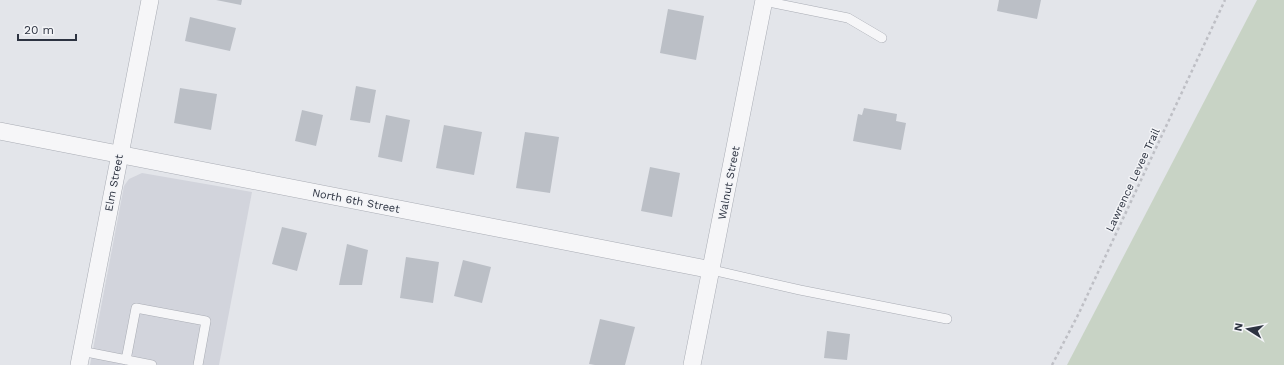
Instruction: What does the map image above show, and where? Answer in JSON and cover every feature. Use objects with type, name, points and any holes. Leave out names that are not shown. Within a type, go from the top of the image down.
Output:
[{"type":"street","name":"Elm Street","points":[[80,358],[150,0]]},
{"type":"street","name":"Walnut Street","points":[[692,365],[764,1]]},
{"type":"street","name":"North 6th Street","points":[[0,131],[712,270]]},
{"type":"lane","points":[[764,1],[848,18],[882,38]]},
{"type":"lane","points":[[712,270],[800,290],[947,319]]},
{"type":"lane","points":[[126,360],[136,308],[206,321],[198,365]]},
{"type":"lane","points":[[80,358],[126,360],[152,365]]},
{"type":"path","name":"Lawrence Levee Trail","points":[[1052,365],[1080,312],[1225,0]]},
{"type":"shaded area","points":[[142,173],[252,192],[219,365],[90,365],[124,186],[129,179]]},
{"type":"green space","points":[[1257,0],[1284,0],[1284,365],[1067,365]]},
{"type":"building","points":[[216,0],[242,0],[241,5]]},
{"type":"building","points":[[999,0],[1041,0],[1037,19],[997,11]]},
{"type":"building","points":[[668,9],[704,16],[696,60],[660,53]]},
{"type":"building","points":[[190,17],[236,28],[230,51],[185,41]]},
{"type":"building","points":[[356,86],[376,90],[370,123],[350,120]]},
{"type":"building","points":[[180,88],[217,94],[211,130],[174,123]]},
{"type":"building","points":[[864,108],[897,114],[896,121],[906,123],[901,150],[853,141],[858,114],[862,115]]},
{"type":"building","points":[[302,110],[323,115],[316,146],[295,141]]},
{"type":"building","points":[[386,115],[410,120],[402,162],[378,157]]},
{"type":"building","points":[[444,125],[482,132],[474,175],[436,168]]},
{"type":"building","points":[[525,132],[559,137],[550,193],[516,188]]},
{"type":"building","points":[[650,167],[680,173],[672,217],[641,211]]},
{"type":"building","points":[[282,227],[307,233],[297,271],[272,264]]},
{"type":"building","points":[[347,244],[368,250],[362,285],[339,285]]},
{"type":"building","points":[[406,257],[439,262],[433,303],[400,298]]},
{"type":"building","points":[[463,260],[491,267],[482,303],[454,296]]},
{"type":"building","points":[[600,319],[635,327],[625,365],[589,364]]},
{"type":"building","points":[[827,331],[850,334],[847,360],[824,358]]}]
